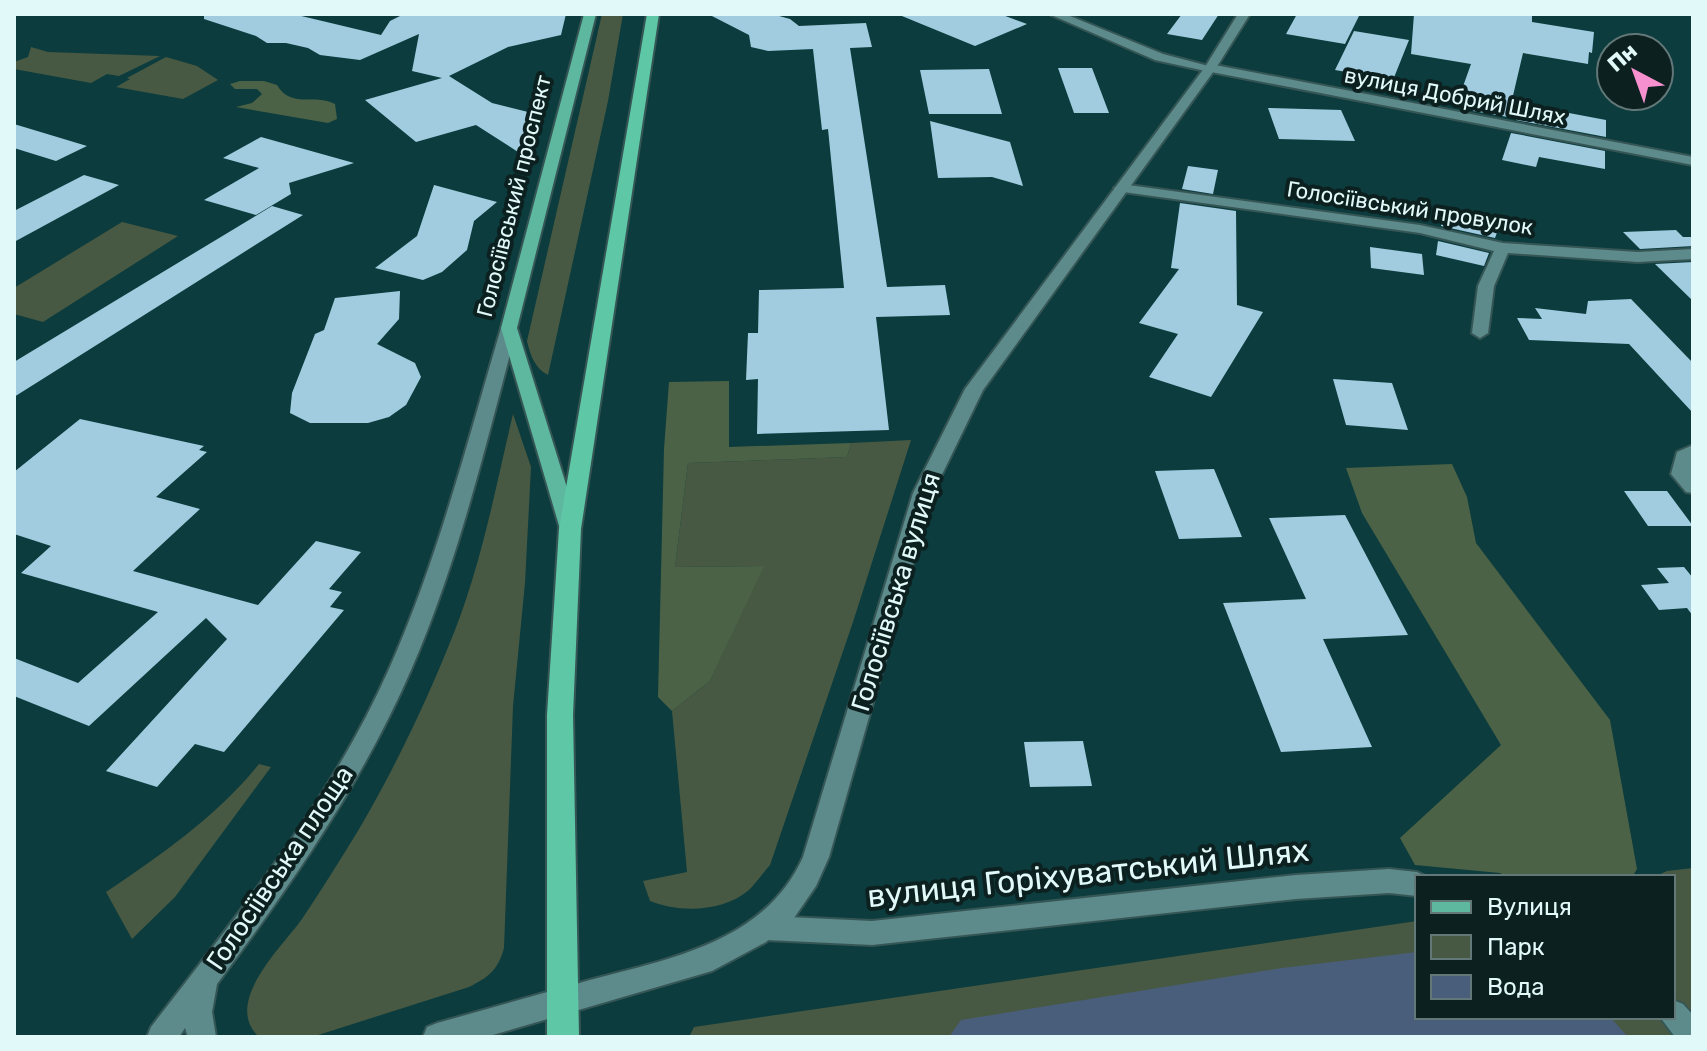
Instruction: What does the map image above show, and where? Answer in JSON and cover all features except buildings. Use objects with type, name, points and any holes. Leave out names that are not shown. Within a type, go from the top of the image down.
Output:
[{"type":"highway","name":"Голосіївський проспект","points":[[563,1037],[560,715],[570,529],[653,14]]},
{"type":"main road","name":"Голосіївський проспект","points":[[570,529],[509,328],[590,14]]},
{"type":"main road","name":"вулиця Добрий Шлях","points":[[1055,14],[1159,57],[1693,161]]},
{"type":"main road","name":"Голосіївська вулиця","points":[[562,1002],[702,962],[738,946],[767,928],[805,887],[906,545],[923,493],[949,434],[974,389],[1210,68],[1244,14]]},
{"type":"main road","name":"Голосіївський провулок","points":[[1121,188],[1420,229],[1503,248],[1608,256],[1693,254]]},
{"type":"main road","points":[[1480,333],[1486,286],[1503,248]]},
{"type":"main road","name":"Голосіївська площа","points":[[161,1037],[315,827],[358,753],[399,672],[435,585],[509,328]]},
{"type":"main road","points":[[1689,483],[1681,474],[1684,456],[1693,451]]},
{"type":"main road","name":"вулиця Горіхуватський Шлях","points":[[767,928],[872,933],[1296,887],[1389,881],[1415,884]]},
{"type":"main road","points":[[202,1037],[197,1019],[198,1002],[217,962]]},
{"type":"main road","points":[[437,1037],[562,1002]]},
{"type":"main road","points":[[1675,1016],[1693,1035]]},
{"type":"green space","points":[[602,14],[623,14],[608,101],[548,375],[536,365],[527,341]]},
{"type":"green space","points":[[31,47],[48,52],[160,56],[119,76],[107,74],[91,83],[14,69],[14,62],[28,57]]},
{"type":"green space","points":[[166,57],[197,66],[218,80],[183,99],[116,87],[130,79],[127,78]]},
{"type":"green space","points":[[264,81],[277,85],[289,97],[335,104],[337,119],[328,123],[236,107],[252,103],[262,94],[257,89],[235,89],[230,84]]},
{"type":"green space","points":[[122,222],[178,236],[43,322],[14,314],[14,288]]},
{"type":"green space","points":[[729,381],[729,447],[851,443],[847,457],[688,463],[675,567],[764,566],[710,681],[672,711],[658,697],[664,449],[669,382]]},
{"type":"green space","points":[[513,414],[531,467],[525,583],[513,706],[502,956],[492,972],[469,987],[312,1037],[259,1037],[249,1023],[247,1008],[251,992],[270,960],[302,919],[376,800],[444,658],[481,550]]},
{"type":"green space","points":[[911,440],[770,865],[749,890],[727,903],[688,909],[650,901],[643,881],[687,872],[672,711],[710,681],[763,566],[675,567],[688,463],[847,457],[851,443]]},
{"type":"green space","points":[[1452,464],[1467,497],[1476,543],[1610,720],[1637,869],[1633,875],[1504,875],[1415,865],[1400,838],[1501,745],[1362,513],[1346,468]]},
{"type":"green space","points":[[259,764],[271,767],[175,897],[132,939],[106,892],[206,818]]},
{"type":"green space","points":[[1693,868],[1693,1037],[689,1037],[694,1027],[1415,921],[1415,1019],[1675,1019],[1675,875],[1658,875]]},
{"type":"water","points":[[1415,952],[1415,1019],[1612,1019],[1628,1037],[949,1037],[961,1020],[1282,968]]}]
